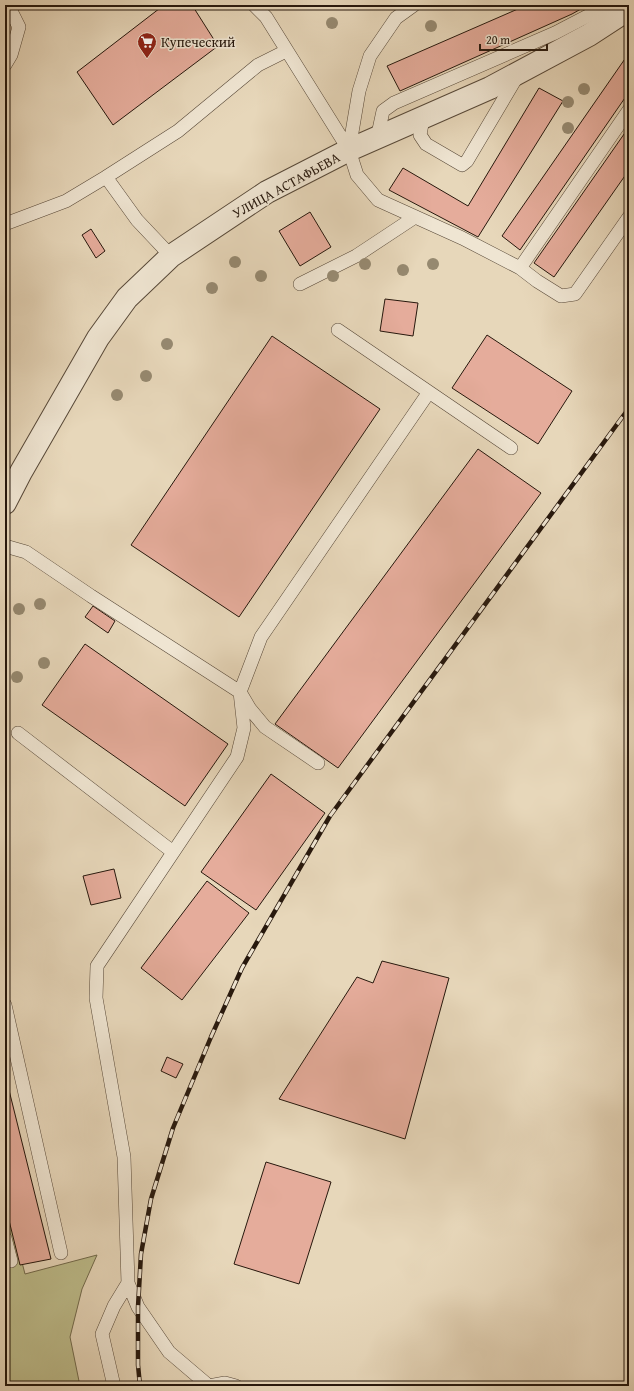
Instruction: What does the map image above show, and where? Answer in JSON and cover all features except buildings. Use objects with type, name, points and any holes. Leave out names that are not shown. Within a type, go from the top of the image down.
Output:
[{"type":"street","name":"УЛИЦА АСТАФЬЕВА","points":[[5,503],[21,472],[98,338],[127,298],[171,256],[267,192],[349,150],[377,139],[490,88],[589,35],[629,9]]},
{"type":"lane","points":[[5,65],[11,54],[19,27],[8,5]]},
{"type":"lane","points":[[254,5],[266,17],[349,150],[358,175],[378,200],[462,238],[520,268],[561,296],[575,294],[629,217]]},
{"type":"lane","points":[[349,150],[359,91],[370,56],[396,18],[414,5]]},
{"type":"lane","points":[[377,139],[384,111],[394,103],[555,33],[607,5]]},
{"type":"lane","points":[[5,224],[66,201],[106,177],[178,131],[258,65],[286,51]]},
{"type":"lane","points":[[423,118],[420,135],[426,144],[462,165],[467,161],[520,72]]},
{"type":"lane","points":[[520,268],[629,110]]},
{"type":"lane","points":[[106,177],[137,220],[171,256]]},
{"type":"lane","points":[[300,284],[356,256],[415,217]]},
{"type":"lane","points":[[338,330],[511,448]]},
{"type":"lane","points":[[236,1386],[225,1383],[209,1386],[169,1352],[138,1306],[128,1283],[124,1157],[96,998],[97,966],[237,757],[244,728],[240,692],[261,637],[429,392]]},
{"type":"lane","points":[[5,546],[26,552],[91,596],[240,692],[250,709],[265,727],[318,763]]},
{"type":"lane","points":[[18,733],[173,852]]},
{"type":"lane","points":[[5,1005],[61,1253]]},
{"type":"lane","points":[[5,1238],[11,1261]]},
{"type":"lane","points":[[114,1386],[102,1334],[114,1306],[128,1283]]},
{"type":"shaded area","points":[[5,1196],[25,1274],[97,1255],[82,1289],[70,1337],[80,1386],[5,1386]]},
{"type":"railway","points":[[140,1386],[138,1365],[138,1307],[141,1254],[151,1199],[173,1128],[242,968],[330,816],[629,408]]},
{"type":"place","name":"Купеческий","points":[[147,59]]}]
